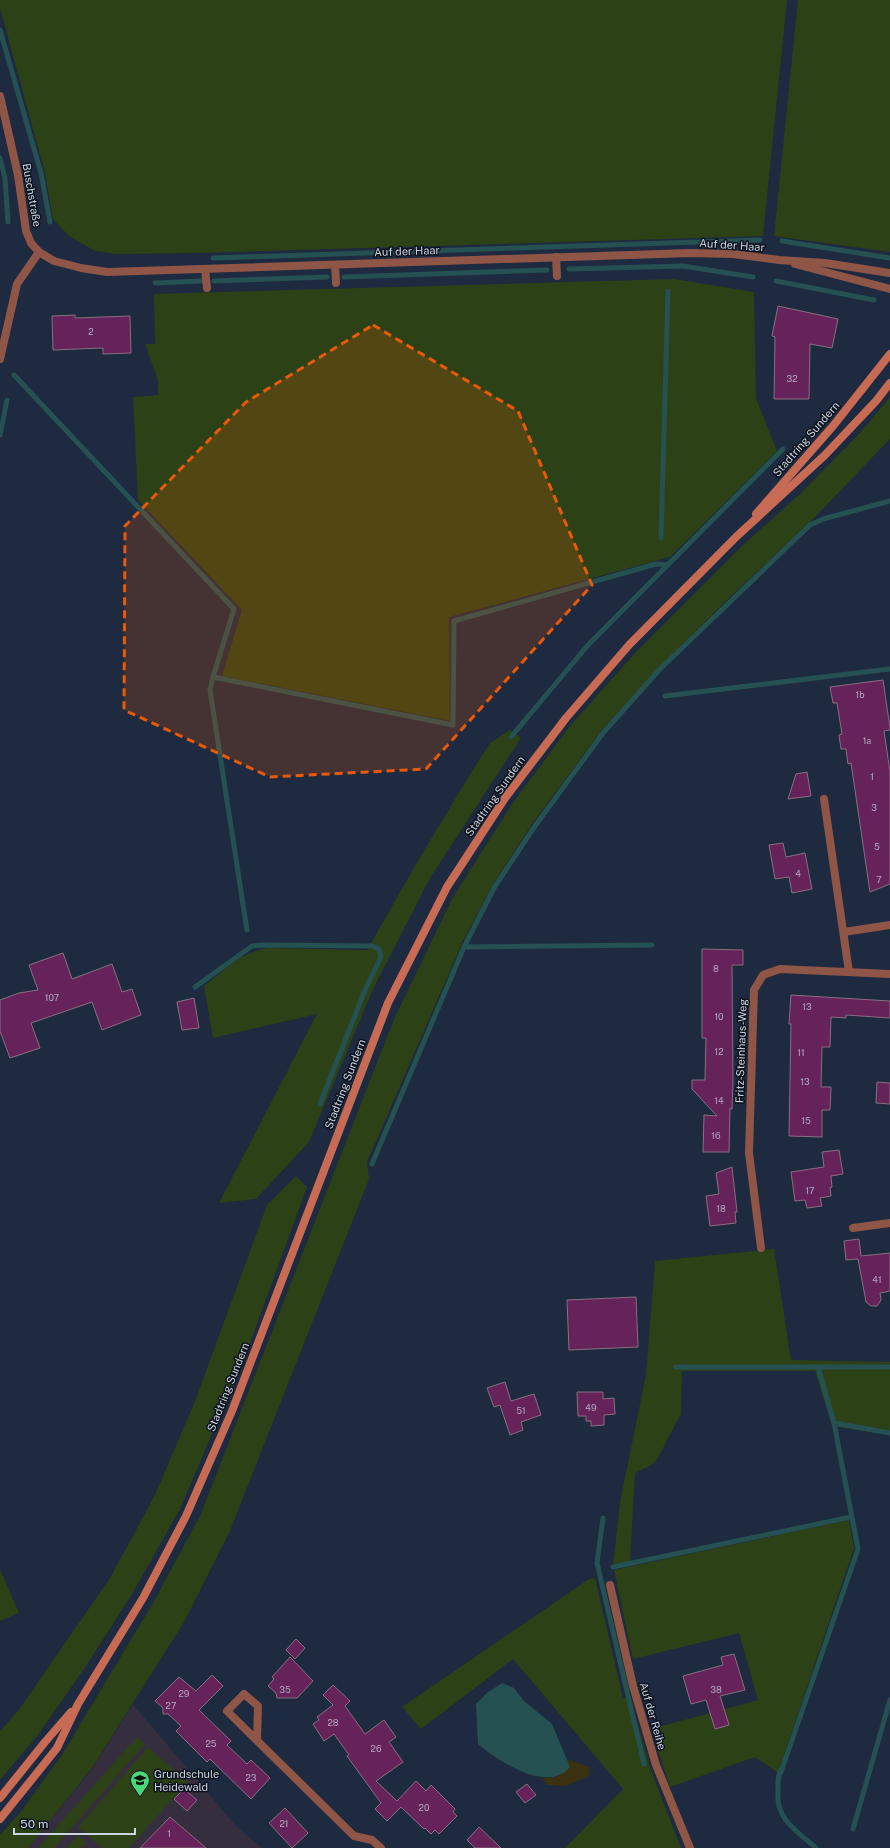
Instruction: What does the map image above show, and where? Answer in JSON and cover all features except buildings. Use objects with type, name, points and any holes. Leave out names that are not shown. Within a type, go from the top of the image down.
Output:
[{"type":"main road","name":"Stadtring Sundern","points":[[736,537],[833,426],[890,354]]},
{"type":"main road","name":"Stadtring Sundern","points":[[0,1819],[57,1748],[78,1704],[143,1598],[186,1516],[232,1411],[388,1003],[447,887],[505,798],[566,718],[629,645],[736,537],[824,455],[876,401],[890,383]]},
{"type":"main road","name":"Stadtring Sundern","points":[[0,1798],[78,1704]]},
{"type":"street","name":"Buschstraße","points":[[0,96],[18,175],[26,231],[31,243],[39,252]]},
{"type":"street","name":"Auf der Haar","points":[[39,252],[54,261],[81,268],[107,272],[690,253],[733,254],[779,260],[825,262],[890,273]]},
{"type":"street","points":[[0,359],[17,284],[39,252]]},
{"type":"street","points":[[556,257],[557,276]]},
{"type":"street","name":"Auf der Haar","points":[[779,260],[890,289]]},
{"type":"street","points":[[335,265],[336,282]]},
{"type":"street","points":[[205,269],[207,288]]},
{"type":"street","points":[[824,799],[849,972]]},
{"type":"street","points":[[844,932],[890,925]]},
{"type":"street","name":"Fritz-Steinhaus-Weg","points":[[761,1248],[749,1153],[754,990],[763,975],[780,969],[890,974]]},
{"type":"street","points":[[853,1228],[890,1223]]},
{"type":"street","name":"Auf der Reihe","points":[[610,1585],[633,1686],[656,1765],[690,1848]]},
{"type":"street","points":[[257,1740],[258,1706],[244,1694],[227,1711],[354,1836],[372,1840],[382,1848]]},
{"type":"highlighted area","points":[[373,325],[518,411],[592,585],[426,769],[270,777],[124,710],[125,526],[246,402]]},
{"type":"shaded area","points":[[502,1683],[514,1688],[524,1701],[552,1724],[570,1767],[561,1774],[549,1777],[536,1776],[523,1772],[498,1759],[478,1744],[476,1704],[487,1693]]},
{"type":"shaded area","name":"Grundschule Heidewald","points":[[133,1704],[236,1826],[262,1848],[28,1848],[92,1769]]},
{"type":"green space","points":[[0,0],[787,0],[763,236],[200,253],[116,254],[95,251],[69,236],[53,219],[45,173],[0,8]]},
{"type":"green space","points":[[798,0],[890,0],[890,252],[774,236]]},
{"type":"green space","points":[[674,279],[754,292],[756,398],[777,451],[670,557],[449,617],[450,721],[222,676],[242,610],[138,500],[133,397],[158,395],[158,380],[145,344],[155,344],[154,294]]},
{"type":"green space","points":[[890,397],[890,439],[816,516],[659,667],[601,731],[532,824],[493,884],[463,941],[367,1162],[369,1179],[229,1533],[184,1622],[92,1768],[28,1848],[0,1848],[0,1835],[23,1809],[63,1753],[153,1603],[200,1516],[394,1019],[452,899],[512,804],[570,726],[635,653],[741,547],[801,493],[858,435]]},
{"type":"green space","points":[[510,730],[521,738],[430,878],[373,989],[309,1142],[256,1199],[219,1203],[317,1014],[213,1038],[204,986],[233,962],[258,950],[268,948],[367,950],[416,864],[490,743]]},
{"type":"green space","points":[[296,1176],[307,1187],[246,1354],[180,1509],[132,1594],[86,1666],[38,1735],[0,1780],[0,1731],[18,1711],[110,1578],[155,1495],[195,1401],[267,1205]]},
{"type":"green space","points":[[774,1249],[791,1360],[890,1362],[890,1435],[832,1426],[815,1371],[682,1371],[681,1414],[655,1463],[635,1473],[630,1562],[613,1566],[620,1502],[646,1375],[655,1261]]},
{"type":"green space","points":[[849,1520],[854,1548],[778,1773],[755,1757],[670,1787],[651,1729],[758,1700],[739,1633],[633,1659],[614,1570]]},
{"type":"green space","points":[[0,1569],[19,1613],[0,1621]]},
{"type":"green space","points":[[595,1578],[623,1698],[630,1697],[650,1768],[681,1848],[565,1848],[623,1789],[513,1659],[421,1729],[402,1707],[589,1579]]},
{"type":"green space","points":[[137,1737],[145,1744],[54,1848],[38,1848]]},
{"type":"green space","points":[[148,1747],[188,1782],[129,1848],[102,1848],[78,1827]]},
{"type":"green space","points":[[78,1835],[86,1843],[81,1848],[67,1848]]},
{"type":"sand","points":[[566,1759],[590,1767],[589,1776],[566,1786],[547,1785],[542,1778],[556,1777],[570,1767]]},
{"type":"waterway","points":[[0,30],[41,173],[50,222]]},
{"type":"waterway","points":[[0,158],[5,178],[8,222]]},
{"type":"waterway","points":[[213,258],[760,240]]},
{"type":"waterway","points":[[782,241],[890,258]]},
{"type":"waterway","points":[[569,269],[683,266],[753,277]]},
{"type":"waterway","points":[[344,277],[547,270]]},
{"type":"waterway","points":[[214,281],[327,277]]},
{"type":"waterway","points":[[155,283],[202,281]]},
{"type":"waterway","points":[[776,281],[874,300]]},
{"type":"waterway","points":[[661,538],[668,291]]},
{"type":"waterway","points":[[14,375],[234,609],[210,690],[247,930]]},
{"type":"waterway","points":[[0,435],[7,400]]},
{"type":"waterway","points":[[511,737],[588,645],[783,449]]},
{"type":"waterway","points":[[372,1164],[464,947],[494,888],[535,826],[603,733],[660,669],[810,525],[823,519],[890,501]]},
{"type":"waterway","points":[[213,677],[453,725],[454,621],[656,564],[668,565]]},
{"type":"waterway","points":[[665,696],[890,669]]},
{"type":"waterway","points":[[464,947],[652,945]]},
{"type":"waterway","points":[[195,987],[252,946],[372,946],[379,949],[381,957],[365,990],[320,1104]]},
{"type":"waterway","points":[[676,1367],[890,1367]]},
{"type":"waterway","points":[[781,1772],[858,1549],[834,1423],[818,1367]]},
{"type":"waterway","points":[[834,1423],[890,1433]]},
{"type":"waterway","points":[[613,1567],[851,1517]]},
{"type":"waterway","points":[[603,1518],[597,1563],[644,1764]]},
{"type":"waterway","points":[[853,1829],[890,1700]]},
{"type":"waterway","points":[[781,1770],[778,1783],[778,1801],[780,1809],[789,1824],[816,1848]]},
{"type":"place","name":"Grundschule Heidewald","points":[[140,1797]]}]
